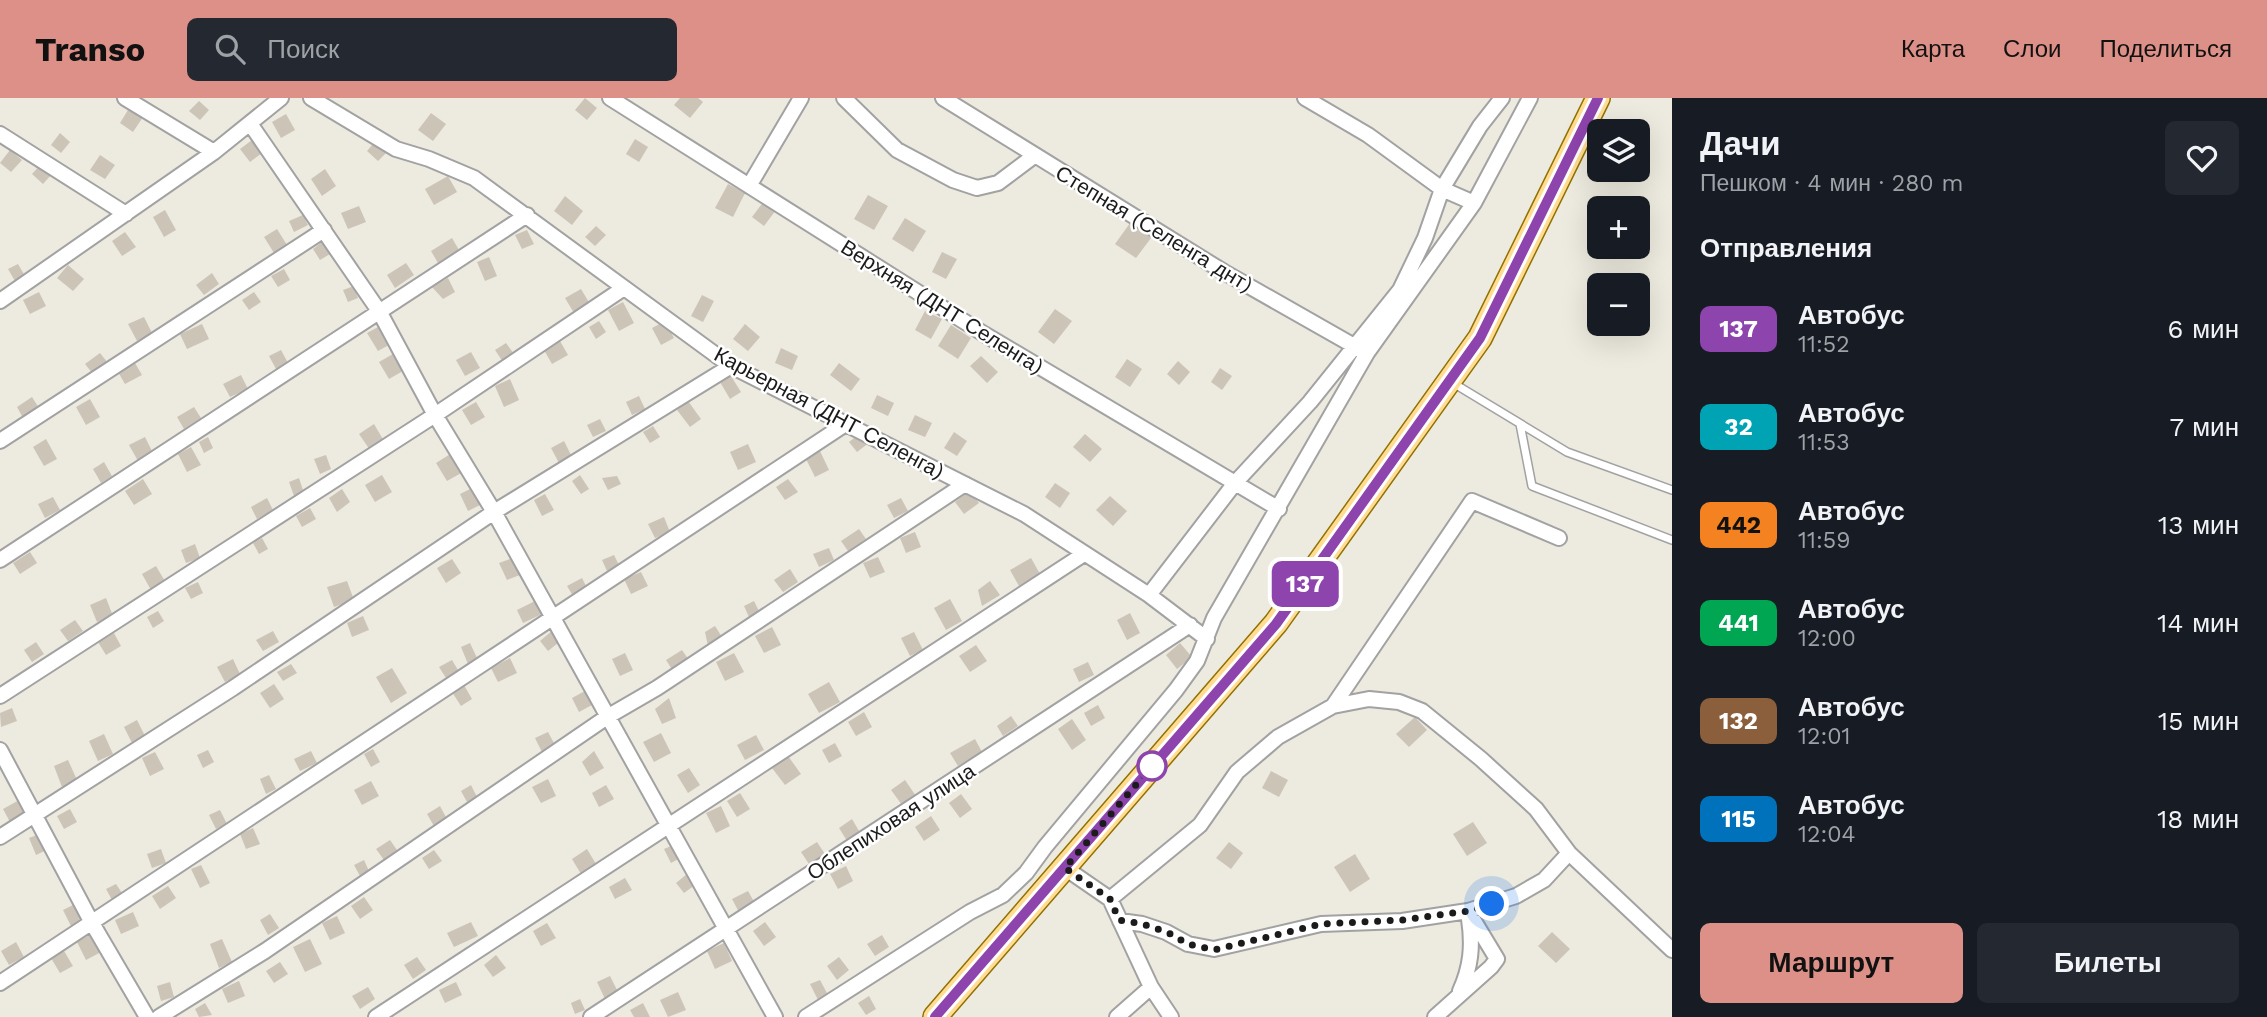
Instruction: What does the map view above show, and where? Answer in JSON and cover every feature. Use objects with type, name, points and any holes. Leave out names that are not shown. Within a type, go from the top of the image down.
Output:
[{"type":"main road","points":[[935,1017],[1276,624],[1480,338],[1598,98]]},
{"type":"street","points":[[125,98],[214,152]]},
{"type":"street","points":[[0,301],[214,152],[251,125],[281,98]]},
{"type":"street","name":"Карьерная (ДНТ Селенга)","points":[[311,98],[396,149],[429,159],[474,178],[731,366],[1024,514],[1149,595],[1207,639]]},
{"type":"street","name":"Верхняя (ДНТ Селенга)","points":[[610,98],[984,334],[1279,509]]},
{"type":"street","points":[[749,186],[801,98]]},
{"type":"street","points":[[844,98],[897,150],[953,180],[977,188],[998,183],[1034,156]]},
{"type":"street","name":"Степная (Селенга днт)","points":[[943,98],[1224,272],[1362,350]]},
{"type":"street","points":[[1305,98],[1368,135],[1442,189],[1474,203]]},
{"type":"street","points":[[806,1017],[970,912],[1003,895],[1026,873],[1060,828],[1176,690],[1197,661],[1214,618],[1279,509],[1362,350],[1401,290],[1425,237],[1442,189],[1480,126],[1502,98]]},
{"type":"street","points":[[1149,595],[1235,482],[1362,350],[1474,203],[1530,98]]},
{"type":"street","points":[[251,125],[379,310],[435,415],[494,512],[775,1017]]},
{"type":"street","points":[[0,134],[126,214]]},
{"type":"street","points":[[0,560],[527,215]]},
{"type":"street","points":[[0,441],[324,230]]},
{"type":"street","points":[[0,696],[435,415],[624,288]]},
{"type":"street","points":[[0,837],[233,688],[494,512],[731,366]]},
{"type":"street","points":[[0,983],[847,423]]},
{"type":"street","points":[[159,1017],[265,951],[607,717],[657,688],[965,484]]},
{"type":"street","points":[[1333,706],[1472,501],[1559,538]]},
{"type":"street","points":[[376,1017],[1084,554]]},
{"type":"street","name":"Облепиховая улица","points":[[591,1017],[1190,625]]},
{"type":"street","points":[[1110,899],[1199,825],[1237,772],[1279,737],[1333,706],[1369,699],[1399,702],[1422,711],[1536,809],[1569,853],[1672,950]]},
{"type":"street","points":[[0,750],[92,923],[147,1017]]},
{"type":"street","points":[[1060,828],[1068,864],[1110,899],[1151,987],[1171,1017]]},
{"type":"street","points":[[1119,920],[1142,924],[1167,932],[1188,944],[1214,950],[1321,924],[1402,920],[1468,911],[1516,897],[1544,880],[1569,853]]},
{"type":"street","points":[[1435,1017],[1497,959],[1468,911]]},
{"type":"street","points":[[1458,997],[1469,971],[1472,943],[1468,911]]},
{"type":"street","points":[[1116,1017],[1151,987]]},
{"type":"lane","points":[[1449,381],[1567,452],[1672,490]]},
{"type":"lane","points":[[1520,424],[1532,486],[1672,540]]},
{"type":"building","points":[[585,98],[597,108],[587,120],[575,110]]},
{"type":"building","points":[[680,98],[698,98],[703,102],[690,118],[674,105]]},
{"type":"building","points":[[199,101],[209,110],[200,120],[189,111]]},
{"type":"building","points":[[131,105],[145,114],[133,132],[120,123]]},
{"type":"building","points":[[431,113],[446,124],[433,141],[418,130]]},
{"type":"building","points":[[286,114],[295,130],[281,138],[272,122]]},
{"type":"building","points":[[60,133],[70,142],[61,153],[51,145]]},
{"type":"building","points":[[377,139],[389,150],[378,161],[367,151]]},
{"type":"building","points":[[635,139],[648,147],[639,162],[626,154]]},
{"type":"building","points":[[252,140],[262,153],[250,162],[240,149]]},
{"type":"building","points":[[10,150],[22,160],[11,172],[0,163]]},
{"type":"building","points":[[100,155],[115,165],[105,179],[90,170]]},
{"type":"building","points":[[41,164],[52,174],[43,184],[32,174]]},
{"type":"building","points":[[325,169],[336,186],[322,196],[311,179]]},
{"type":"building","points":[[448,176],[457,192],[434,205],[425,189]]},
{"type":"building","points":[[728,184],[745,193],[733,217],[715,208]]},
{"type":"building","points":[[868,195],[888,206],[874,230],[854,219]]},
{"type":"building","points":[[565,196],[583,211],[572,225],[554,211]]},
{"type":"building","points":[[764,201],[776,210],[764,226],[752,217]]},
{"type":"building","points":[[359,206],[366,222],[348,229],[341,213]]},
{"type":"building","points":[[165,210],[176,230],[164,237],[153,217]]},
{"type":"building","points":[[303,215],[308,225],[294,232],[289,221]]},
{"type":"building","points":[[905,218],[926,231],[913,252],[892,239]]},
{"type":"building","points":[[1133,219],[1154,234],[1136,258],[1115,244]]},
{"type":"building","points":[[596,226],[606,235],[595,246],[585,237]]},
{"type":"building","points":[[277,229],[287,245],[274,253],[264,237]]},
{"type":"building","points":[[527,230],[534,244],[522,249],[515,235]]},
{"type":"building","points":[[125,232],[136,247],[122,256],[112,241]]},
{"type":"building","points":[[452,238],[459,250],[438,263],[431,251]]},
{"type":"building","points":[[322,242],[330,254],[320,260],[313,249]]},
{"type":"building","points":[[942,252],[957,259],[946,279],[932,272]]},
{"type":"building","points":[[489,257],[497,276],[485,281],[477,262]]},
{"type":"building","points":[[406,263],[414,275],[395,288],[387,275]]},
{"type":"building","points":[[18,264],[25,276],[15,281],[8,269]]},
{"type":"building","points":[[68,265],[84,279],[73,291],[57,278]]},
{"type":"building","points":[[284,269],[290,280],[278,287],[271,276]]},
{"type":"building","points":[[212,273],[219,284],[204,295],[196,285]]},
{"type":"building","points":[[448,278],[455,292],[443,299],[432,287]]},
{"type":"building","points":[[354,286],[358,298],[348,302],[343,290]]},
{"type":"building","points":[[581,289],[590,304],[574,313],[565,298]]},
{"type":"building","points":[[39,292],[46,306],[30,314],[23,300]]},
{"type":"building","points":[[254,292],[261,302],[249,310],[242,300]]},
{"type":"building","points":[[702,295],[714,301],[703,322],[691,316]]},
{"type":"building","points":[[623,302],[634,323],[619,331],[608,310]]},
{"type":"building","points":[[1055,309],[1072,321],[1054,344],[1038,332]]},
{"type":"building","points":[[925,311],[942,319],[931,339],[915,330]]},
{"type":"building","points":[[144,317],[152,333],[137,341],[128,324]]},
{"type":"building","points":[[599,321],[606,332],[596,339],[589,327]]},
{"type":"building","points":[[665,321],[674,338],[661,345],[652,328]]},
{"type":"building","points":[[202,324],[209,339],[187,349],[180,334]]},
{"type":"building","points":[[745,324],[760,337],[748,351],[733,339]]},
{"type":"building","points":[[951,325],[971,338],[958,359],[938,346]]},
{"type":"building","points":[[378,327],[389,345],[378,351],[367,333]]},
{"type":"building","points":[[560,341],[568,355],[552,364],[544,350]]},
{"type":"building","points":[[506,343],[514,354],[503,362],[495,350]]},
{"type":"building","points":[[781,348],[798,356],[792,370],[775,363]]},
{"type":"building","points":[[281,350],[288,363],[276,369],[269,356]]},
{"type":"building","points":[[471,352],[480,368],[465,376],[456,360]]},
{"type":"building","points":[[100,353],[108,363],[93,374],[85,364]]},
{"type":"building","points":[[393,354],[403,371],[389,379],[379,362]]},
{"type":"building","points":[[981,356],[998,372],[987,383],[970,366]]},
{"type":"building","points":[[1127,359],[1142,369],[1130,387],[1115,377]]},
{"type":"building","points":[[1178,361],[1190,372],[1179,385],[1167,374]]},
{"type":"building","points":[[135,363],[142,375],[125,384],[118,372]]},
{"type":"building","points":[[839,363],[860,379],[851,391],[830,375]]},
{"type":"building","points":[[1220,368],[1232,376],[1222,390],[1211,382]]},
{"type":"building","points":[[241,375],[248,389],[230,397],[223,384]]},
{"type":"building","points":[[731,376],[741,392],[730,399],[720,382]]},
{"type":"building","points":[[510,379],[519,400],[504,407],[495,386]]},
{"type":"building","points":[[877,395],[894,403],[888,416],[871,408]]},
{"type":"building","points":[[639,396],[645,409],[632,415],[626,402]]},
{"type":"building","points":[[32,397],[39,408],[23,418],[17,407]]},
{"type":"building","points":[[90,399],[100,417],[86,425],[76,407]]},
{"type":"building","points":[[688,401],[701,419],[690,427],[677,410]]},
{"type":"building","points":[[476,402],[485,417],[471,425],[462,410]]},
{"type":"building","points":[[194,407],[201,418],[184,429],[177,417]]},
{"type":"building","points":[[915,415],[932,423],[925,437],[908,430]]},
{"type":"building","points":[[600,419],[606,431],[593,437],[587,425]]},
{"type":"building","points":[[374,424],[384,441],[370,450],[359,434]]},
{"type":"building","points":[[653,426],[660,437],[650,443],[643,432]]},
{"type":"building","points":[[862,432],[870,442],[857,452],[849,442]]},
{"type":"building","points":[[954,432],[967,441],[957,456],[944,448]]},
{"type":"building","points":[[1085,434],[1102,449],[1090,462],[1073,447]]},
{"type":"building","points":[[145,437],[153,453],[138,461],[129,445]]},
{"type":"building","points":[[208,437],[213,448],[204,453],[199,442]]},
{"type":"building","points":[[46,439],[57,459],[44,466],[33,447]]},
{"type":"building","points":[[564,441],[572,457],[559,463],[551,448]]},
{"type":"building","points":[[748,444],[756,462],[738,470],[730,452]]},
{"type":"building","points":[[191,447],[201,465],[187,472],[178,454]]},
{"type":"building","points":[[820,451],[829,470],[815,477],[805,457]]},
{"type":"building","points":[[452,453],[463,472],[447,481],[436,463]]},
{"type":"building","points":[[326,455],[331,469],[320,474],[314,459]]},
{"type":"building","points":[[104,462],[112,476],[101,483],[93,469]]},
{"type":"building","points":[[382,475],[392,492],[375,502],[365,485]]},
{"type":"building","points":[[580,475],[589,489],[581,494],[572,481]]},
{"type":"building","points":[[617,476],[621,484],[608,490],[602,478]]},
{"type":"building","points":[[299,478],[304,493],[294,496],[289,482]]},
{"type":"building","points":[[143,479],[152,494],[134,505],[125,491]]},
{"type":"building","points":[[788,479],[798,492],[785,500],[776,487]]},
{"type":"building","points":[[1055,483],[1070,493],[1060,508],[1045,497]]},
{"type":"building","points":[[474,487],[482,504],[468,511],[460,494]]},
{"type":"building","points":[[342,489],[350,502],[337,512],[329,498]]},
{"type":"building","points":[[970,491],[979,503],[964,514],[955,502]]},
{"type":"building","points":[[545,494],[554,510],[542,516],[534,500]]},
{"type":"building","points":[[1110,496],[1127,511],[1113,526],[1096,510]]},
{"type":"building","points":[[53,497],[60,510],[45,518],[38,504]]},
{"type":"building","points":[[267,498],[273,510],[257,519],[251,507]]},
{"type":"building","points":[[901,498],[908,511],[894,518],[887,505]]},
{"type":"building","points":[[310,508],[316,519],[302,527],[296,516]]},
{"type":"building","points":[[664,517],[670,532],[655,538],[648,524]]},
{"type":"building","points":[[859,529],[866,539],[848,551],[841,541]]},
{"type":"building","points":[[915,532],[921,547],[906,553],[900,538]]},
{"type":"building","points":[[262,538],[268,549],[259,554],[253,543]]},
{"type":"building","points":[[195,544],[200,558],[186,563],[181,550]]},
{"type":"building","points":[[829,548],[834,560],[819,567],[813,554]]},
{"type":"building","points":[[30,552],[37,563],[20,574],[13,563]]},
{"type":"building","points":[[614,555],[619,565],[607,571],[602,560]]},
{"type":"building","points":[[878,557],[885,572],[870,578],[863,563]]},
{"type":"building","points":[[513,558],[520,575],[507,580],[499,563]]},
{"type":"building","points":[[1031,558],[1040,574],[1019,586],[1010,570]]},
{"type":"building","points":[[452,559],[461,573],[446,583],[437,568]]},
{"type":"building","points":[[156,566],[166,583],[151,590],[142,574]]},
{"type":"building","points":[[790,569],[798,582],[783,592],[774,580]]},
{"type":"building","points":[[641,572],[648,586],[631,594],[624,579]]},
{"type":"building","points":[[582,578],[587,588],[573,596],[567,586]]},
{"type":"building","points":[[347,581],[354,600],[334,607],[327,587]]},
{"type":"building","points":[[990,581],[1000,595],[982,606],[978,590]]},
{"type":"building","points":[[198,582],[203,593],[191,599],[185,588]]},
{"type":"building","points":[[106,598],[113,616],[97,622],[90,605]]},
{"type":"building","points":[[950,599],[962,621],[946,630],[934,608]]},
{"type":"building","points":[[535,601],[542,614],[523,623],[517,610]]},
{"type":"building","points":[[754,601],[759,611],[749,617],[744,606]]},
{"type":"building","points":[[158,611],[164,621],[153,628],[147,617]]},
{"type":"building","points":[[1130,613],[1140,633],[1127,640],[1117,620]]},
{"type":"building","points":[[363,616],[369,630],[352,637],[347,623]]},
{"type":"building","points":[[75,620],[83,631],[68,641],[60,630]]},
{"type":"building","points":[[715,626],[722,637],[708,646],[705,632]]},
{"type":"building","points":[[772,627],[781,645],[764,653],[755,636]]},
{"type":"building","points":[[553,630],[558,643],[548,651],[540,641]]},
{"type":"building","points":[[273,631],[279,642],[263,651],[256,640]]},
{"type":"building","points":[[914,632],[923,650],[910,656],[901,638]]},
{"type":"building","points":[[114,633],[121,646],[106,655],[98,642]]},
{"type":"building","points":[[36,642],[44,654],[32,662],[24,650]]},
{"type":"building","points":[[470,643],[478,660],[468,664],[461,647]]},
{"type":"building","points":[[1180,643],[1192,657],[1177,669],[1166,655]]},
{"type":"building","points":[[976,645],[987,661],[970,672],[959,656]]},
{"type":"building","points":[[682,650],[689,660],[673,671],[666,660]]},
{"type":"building","points":[[625,653],[633,670],[620,676],[612,659]]},
{"type":"building","points":[[734,653],[744,672],[725,681],[716,662]]},
{"type":"building","points":[[510,658],[517,673],[498,682],[491,668]]},
{"type":"building","points":[[233,659],[240,674],[225,682],[217,667]]},
{"type":"building","points":[[452,660],[458,670],[446,678],[439,667]]},
{"type":"building","points":[[1088,662],[1094,675],[1079,682],[1073,669]]},
{"type":"building","points":[[291,664],[297,673],[283,681],[277,672]]},
{"type":"building","points":[[392,668],[407,693],[391,703],[376,677]]},
{"type":"building","points":[[829,682],[840,702],[819,713],[808,694]]},
{"type":"building","points":[[274,684],[284,699],[270,708],[260,693]]},
{"type":"building","points":[[464,685],[472,699],[461,706],[452,692]]},
{"type":"building","points":[[585,691],[592,705],[579,712],[572,698]]},
{"type":"building","points":[[669,698],[676,718],[662,724],[655,709]]},
{"type":"building","points":[[1098,705],[1105,718],[1091,726],[1084,713]]},
{"type":"building","points":[[12,708],[17,721],[1,727],[0,713]]},
{"type":"building","points":[[864,712],[872,727],[856,736],[848,722]]},
{"type":"building","points":[[1011,716],[1018,726],[1003,736],[997,726]]},
{"type":"building","points":[[1415,717],[1427,730],[1409,747],[1396,734]]},
{"type":"building","points":[[1072,719],[1086,740],[1072,750],[1058,729]]},
{"type":"building","points":[[137,720],[145,736],[132,743],[124,727]]},
{"type":"building","points":[[548,732],[555,745],[542,752],[535,738]]},
{"type":"building","points":[[661,733],[671,753],[654,762],[643,742]]},
{"type":"building","points":[[104,734],[113,754],[98,761],[89,741]]},
{"type":"building","points":[[756,735],[764,750],[745,760],[737,745]]},
{"type":"building","points":[[975,739],[982,752],[958,766],[950,753]]},
{"type":"building","points":[[835,743],[842,756],[829,763],[822,750]]},
{"type":"building","points":[[373,749],[380,762],[371,767],[364,754]]},
{"type":"building","points":[[208,750],[214,762],[203,768],[197,755]]},
{"type":"building","points":[[311,751],[317,763],[300,771],[294,759]]},
{"type":"building","points":[[594,751],[604,768],[590,776],[582,762]]},
{"type":"building","points":[[155,752],[164,769],[150,776],[142,758]]},
{"type":"building","points":[[788,756],[801,774],[785,785],[772,768]]},
{"type":"building","points":[[68,760],[77,780],[62,787],[54,766]]},
{"type":"building","points":[[689,768],[700,785],[688,793],[677,775]]},
{"type":"building","points":[[1271,771],[1288,780],[1279,797],[1262,788]]},
{"type":"building","points":[[269,775],[276,789],[266,794],[260,779]]},
{"type":"building","points":[[548,779],[556,796],[541,803],[532,787]]},
{"type":"building","points":[[905,780],[916,796],[902,805],[891,790]]},
{"type":"building","points":[[371,781],[379,796],[362,805],[354,790]]},
{"type":"building","points":[[471,785],[477,797],[467,802],[461,791]]},
{"type":"building","points":[[606,785],[614,799],[599,807],[592,793]]},
{"type":"building","points":[[740,793],[750,809],[737,817],[727,801]]},
{"type":"building","points":[[961,794],[972,809],[960,818],[949,803]]},
{"type":"building","points":[[21,799],[28,813],[10,822],[3,809]]},
{"type":"building","points":[[440,806],[447,819],[434,826],[427,814]]},
{"type":"building","points":[[721,806],[730,826],[716,833],[706,813]]},
{"type":"building","points":[[70,809],[77,822],[64,829],[57,816]]},
{"type":"building","points":[[220,810],[227,824],[216,829],[209,815]]},
{"type":"building","points":[[931,816],[940,830],[924,841],[915,827]]},
{"type":"building","points":[[852,819],[862,836],[849,844],[839,828]]},
{"type":"building","points":[[1473,822],[1487,843],[1467,856],[1453,834]]},
{"type":"building","points":[[253,828],[260,844],[246,849],[240,834]]},
{"type":"building","points":[[42,833],[49,849],[36,855],[29,838]]},
{"type":"building","points":[[390,840],[397,850],[384,860],[376,849]]},
{"type":"building","points":[[817,842],[827,857],[811,867],[801,852]]},
{"type":"building","points":[[1229,842],[1243,853],[1231,869],[1216,858]]},
{"type":"building","points":[[676,844],[682,857],[671,863],[664,849]]},
{"type":"building","points":[[161,849],[166,863],[152,868],[147,854]]},
{"type":"building","points":[[587,849],[596,864],[581,874],[572,859]]},
{"type":"building","points":[[434,850],[442,861],[429,869],[422,858]]},
{"type":"building","points":[[1355,854],[1370,879],[1350,892],[1334,867]]},
{"type":"building","points":[[364,860],[369,871],[360,876],[354,865]]},
{"type":"building","points":[[201,865],[210,883],[200,888],[191,869]]},
{"type":"building","points":[[846,866],[853,881],[838,889],[830,874]]},
{"type":"building","points":[[687,874],[695,885],[684,893],[676,883]]},
{"type":"building","points":[[625,878],[632,890],[615,899],[609,887]]},
{"type":"building","points":[[116,884],[122,893],[112,900],[106,889]]},
{"type":"building","points":[[168,886],[176,898],[160,909],[152,896]]},
{"type":"building","points":[[748,891],[757,907],[741,916],[732,899]]},
{"type":"building","points":[[364,897],[373,910],[360,919],[351,906]]},
{"type":"building","points":[[73,905],[82,920],[71,926],[63,910]]},
{"type":"building","points":[[133,912],[139,926],[121,934],[115,920]]},
{"type":"building","points":[[270,914],[279,928],[268,935],[260,920]]},
{"type":"building","points":[[337,916],[345,933],[330,940],[322,923]]},
{"type":"building","points":[[471,922],[478,936],[454,947],[447,933]]},
{"type":"building","points":[[765,922],[776,937],[764,946],[753,931]]},
{"type":"building","points":[[547,923],[556,938],[541,946],[533,931]]},
{"type":"building","points":[[1552,932],[1570,949],[1556,963],[1538,946]]},
{"type":"building","points":[[93,933],[103,951],[86,960],[77,942]]},
{"type":"building","points":[[882,935],[889,947],[875,956],[867,944]]},
{"type":"building","points":[[222,939],[232,962],[219,968],[210,944]]},
{"type":"building","points":[[310,939],[322,964],[305,972],[293,947]]},
{"type":"building","points":[[16,942],[24,957],[9,965],[1,951]]},
{"type":"building","points":[[724,943],[732,961],[715,969],[707,951]]},
{"type":"building","points":[[64,951],[73,966],[60,973],[51,958]]},
{"type":"building","points":[[496,955],[506,968],[493,977],[484,965]]},
{"type":"building","points":[[417,957],[426,970],[413,979],[404,965]]},
{"type":"building","points":[[839,957],[849,970],[837,980],[827,966]]},
{"type":"building","points":[[280,962],[288,974],[274,983],[266,971]]},
{"type":"building","points":[[610,976],[618,992],[605,999],[597,982]]},
{"type":"building","points":[[820,980],[828,995],[818,1000],[810,984]]},
{"type":"building","points":[[239,981],[245,996],[228,1003],[222,989]]},
{"type":"building","points":[[170,982],[174,997],[161,1001],[157,986]]},
{"type":"building","points":[[456,982],[462,995],[445,1003],[439,990]]},
{"type":"building","points":[[368,987],[375,999],[360,1009],[352,996]]},
{"type":"building","points":[[678,992],[686,1010],[668,1017],[660,1000]]},
{"type":"building","points":[[869,996],[876,1009],[866,1015],[858,1003]]},
{"type":"building","points":[[580,999],[585,1010],[575,1014],[571,1003]]},
{"type":"building","points":[[205,1003],[212,1015],[199,1017],[195,1009]]},
{"type":"building","points":[[643,1003],[650,1017],[634,1017],[630,1010]]},
{"type":"bus line","name":"137","points":[[935,1017],[1276,624],[1480,338],[1598,98]]},
{"type":"route","points":[[1152,766],[1065,868],[1110,899],[1119,920],[1142,924],[1167,932],[1188,944],[1214,950],[1321,924],[1402,920],[1468,911],[1492,904]]}]
